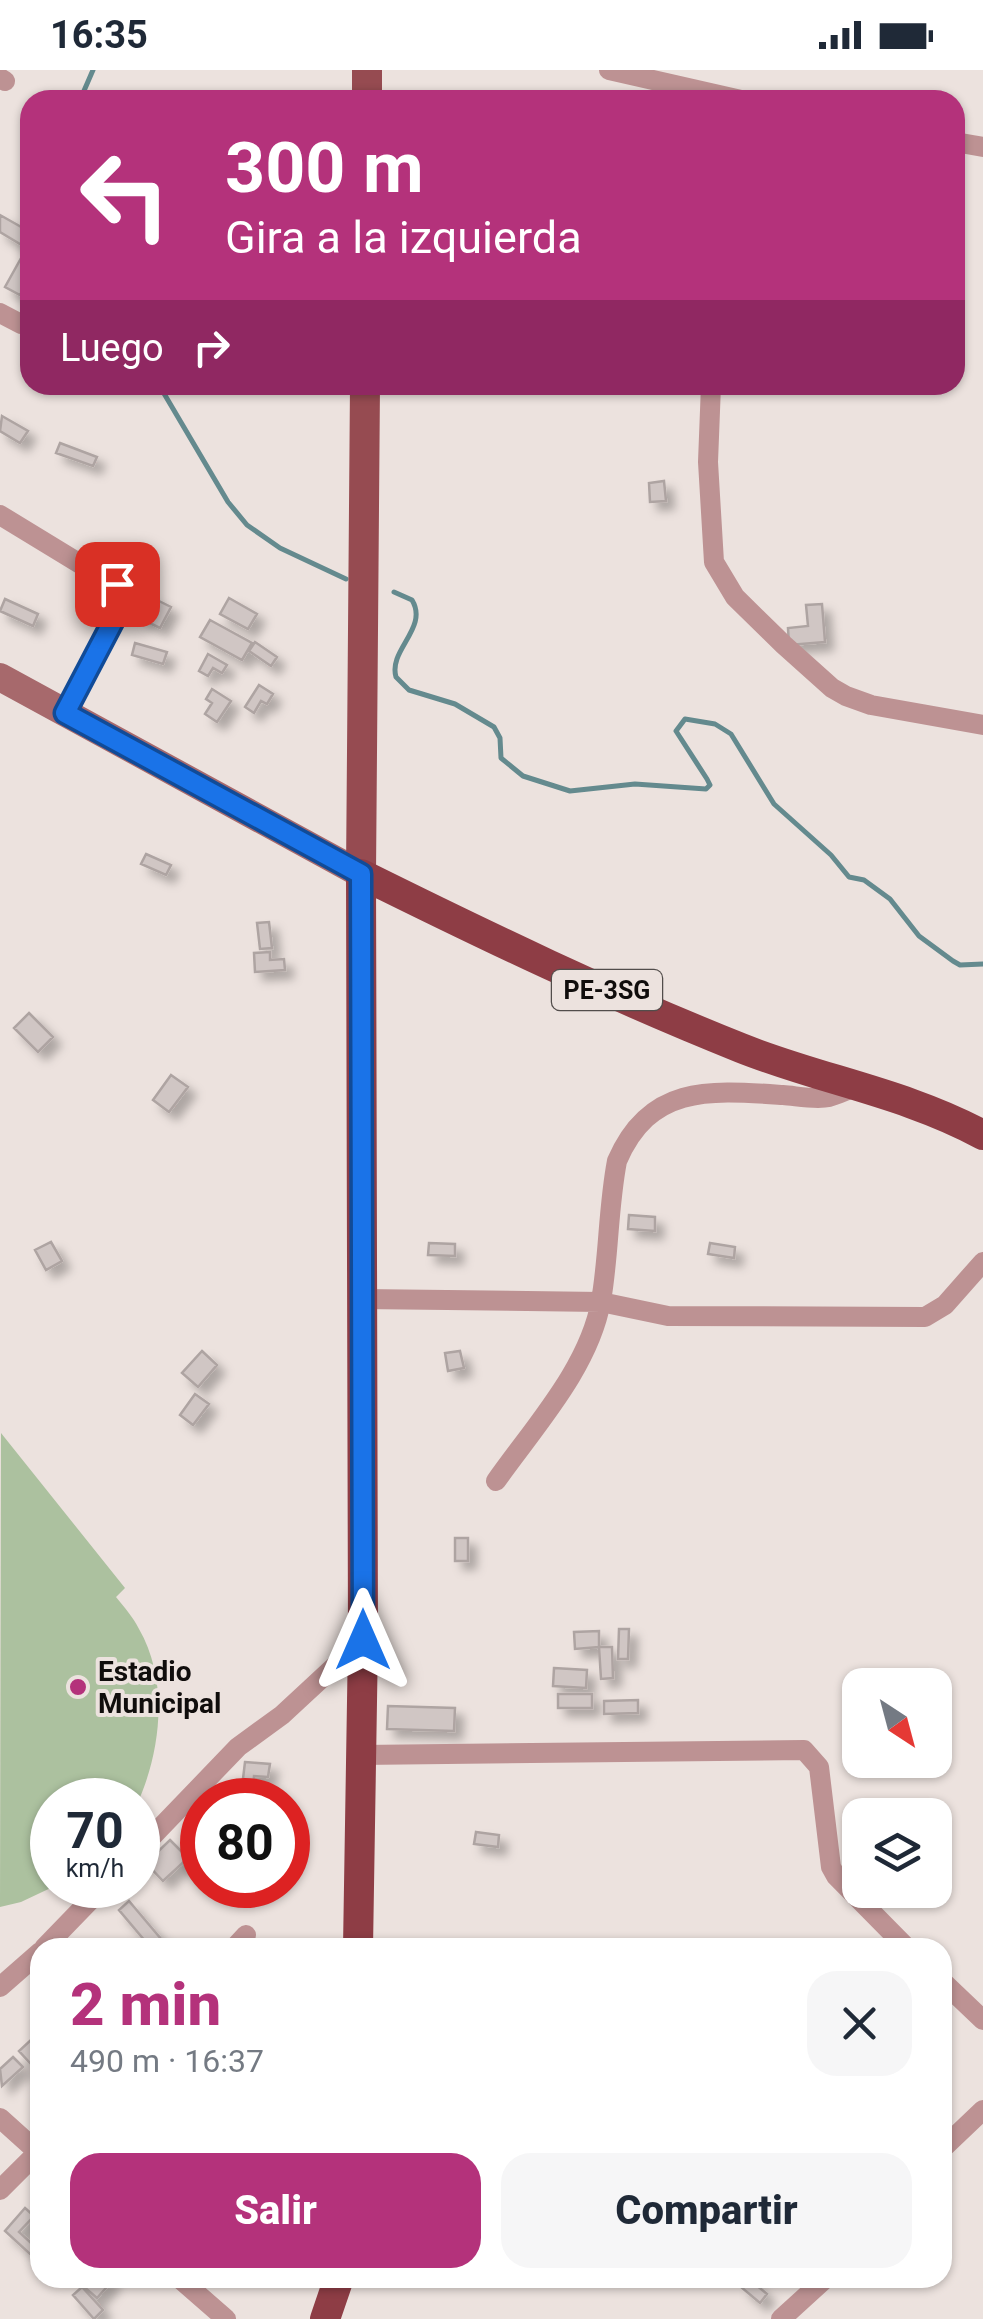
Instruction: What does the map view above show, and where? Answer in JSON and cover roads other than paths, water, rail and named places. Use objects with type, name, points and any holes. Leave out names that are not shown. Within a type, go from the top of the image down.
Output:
[{"type":"highway","name":"PE-3SG","points":[[361,874],[517,951],[744,1050],[928,1108],[983,1135]]},
{"type":"highway","points":[[358,1938],[363,1640],[361,874]]},
{"type":"highway","points":[[325,2319],[336,2288]]},
{"type":"main road","points":[[0,677],[361,874],[365,395]]},
{"type":"street","points":[[609,70],[697,90]]},
{"type":"street","points":[[711,395],[708,462],[714,562],[735,597],[784,646],[846,696],[871,705],[983,724]]},
{"type":"street","points":[[0,515],[123,590],[121,606],[65,713]]},
{"type":"street","points":[[496,1481],[565,1383],[589,1340],[601,1302],[616,1162],[625,1142],[644,1118],[667,1102],[696,1092],[827,1098],[861,1085]]},
{"type":"street","points":[[362,1299],[601,1302],[668,1316],[925,1317],[945,1305],[983,1262]]},
{"type":"street","points":[[160,1828],[238,1747],[282,1715],[363,1640]]},
{"type":"street","points":[[361,1755],[804,1750],[820,1767],[831,1866],[836,1876],[897,1938]]},
{"type":"street","points":[[53,1938],[82,1908]]},
{"type":"street","points":[[0,1987],[30,1961]]},
{"type":"street","points":[[952,1991],[983,2020]]},
{"type":"street","points":[[952,2139],[983,2110]]},
{"type":"street","points":[[0,2118],[30,2144]]},
{"type":"street","points":[[0,2190],[30,2161]]},
{"type":"street","points":[[190,2288],[226,2319]]},
{"type":"street","points":[[781,2319],[815,2288]]},
{"type":"waterway","points":[[84,90],[93,70]]},
{"type":"waterway","points":[[165,395],[228,502],[247,525],[280,548],[346,579]]},
{"type":"waterway","points":[[394,592],[412,600],[416,610],[416,620],[395,667],[396,677],[409,690],[455,704],[494,727],[500,738],[501,758],[523,776],[570,791],[635,784],[706,789],[710,785],[707,779],[676,731],[685,719],[715,724],[731,734],[774,804],[831,855],[849,877],[864,880],[890,899],[919,936],[953,961],[960,965],[983,964]]},
{"type":"place","name":"Estadio Municipal","points":[[78,1687]]}]
